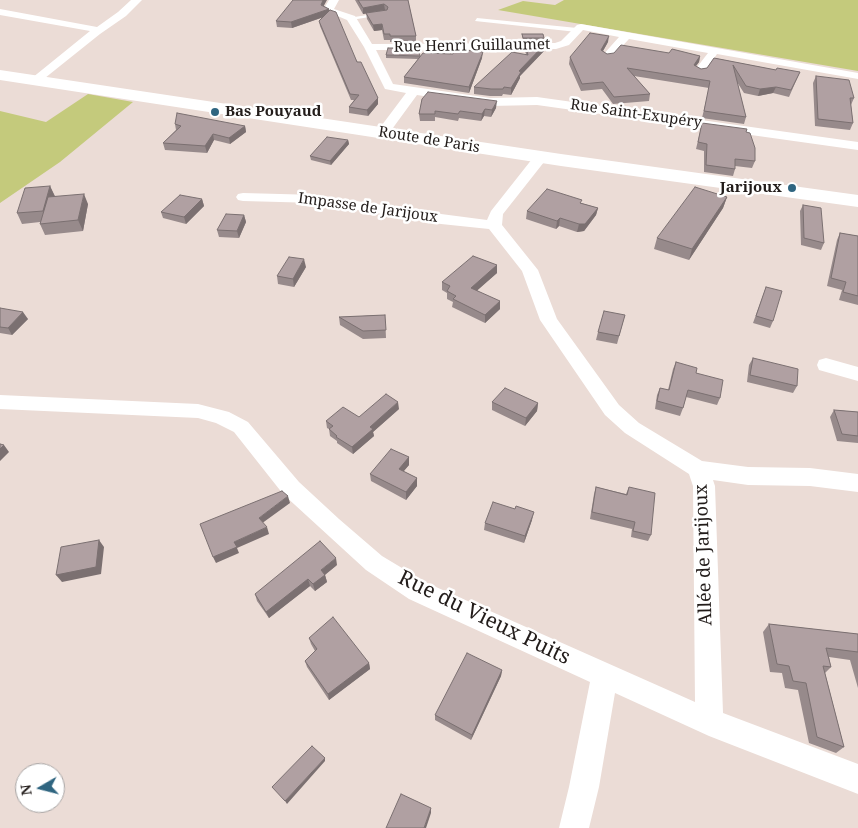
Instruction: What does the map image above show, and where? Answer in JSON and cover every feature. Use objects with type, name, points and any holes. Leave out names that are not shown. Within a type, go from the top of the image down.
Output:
[{"type":"main road","name":"Route de Paris","points":[[0,75],[541,157],[858,201]]},
{"type":"street","points":[[36,80],[122,14],[137,0]]},
{"type":"street","points":[[334,0],[328,10],[351,18],[369,47]]},
{"type":"street","points":[[0,12],[99,30]]},
{"type":"street","points":[[577,30],[581,27],[626,34],[858,76]]},
{"type":"street","name":"Rue Henri Guillaumet","points":[[369,47],[556,46],[565,43],[577,30]]},
{"type":"street","points":[[607,56],[626,34]]},
{"type":"street","name":"Rue Saint-Exupéry","points":[[369,47],[389,87],[490,102],[537,101],[858,146]]},
{"type":"street","points":[[700,71],[715,50]]},
{"type":"street","points":[[382,133],[414,91]]},
{"type":"street","points":[[494,225],[496,214],[541,157]]},
{"type":"street","name":"Impasse de Jarijoux","points":[[243,197],[317,199],[441,219],[494,225]]},
{"type":"street","name":"Allée de Jarijoux","points":[[494,225],[530,270],[549,320],[612,410],[632,428],[698,469],[704,486],[709,722]]},
{"type":"street","points":[[826,365],[858,374]]},
{"type":"street","name":"Rue du Vieux Puits","points":[[0,402],[198,411],[222,417],[241,427],[291,488],[331,526],[374,563],[418,591],[709,722],[858,779]]},
{"type":"street","points":[[698,469],[748,476],[810,477],[858,483]]},
{"type":"street","points":[[574,828],[584,787],[605,675]]},
{"type":"lane","points":[[351,18],[385,13]]},
{"type":"lane","points":[[477,20],[577,30]]},
{"type":"green space","points":[[564,0],[858,0],[858,71],[498,10],[523,1],[555,5]]},
{"type":"green space","points":[[88,94],[133,102],[60,162],[0,203],[0,111],[46,122]]},
{"type":"building","points":[[293,0],[323,0],[321,5],[329,9],[291,22],[276,21]]},
{"type":"building","points":[[358,0],[408,0],[416,36],[390,36],[390,34],[384,34],[382,24],[373,25],[366,13],[387,10],[388,7],[384,4],[363,8]]},
{"type":"building","points":[[330,10],[336,12],[357,62],[361,62],[378,98],[367,110],[349,107],[359,95],[350,94],[319,21]]},
{"type":"building","points":[[590,33],[609,36],[601,50],[607,54],[614,53],[621,45],[669,53],[672,49],[700,56],[694,65],[701,69],[707,68],[714,58],[776,70],[777,68],[800,72],[791,90],[776,87],[760,89],[746,86],[733,65],[746,117],[704,111],[710,81],[627,68],[650,94],[614,97],[603,82],[582,84],[570,57]]},
{"type":"building","points":[[522,34],[543,34],[544,38],[523,38]]},
{"type":"building","points":[[525,44],[545,44],[519,71],[521,72],[511,88],[491,89],[474,87],[512,52],[528,55]]},
{"type":"building","points":[[388,48],[418,48],[420,56],[386,55]]},
{"type":"building","points":[[455,49],[483,52],[469,87],[404,77],[423,53],[453,54]]},
{"type":"building","points":[[816,76],[849,80],[854,98],[850,98],[853,123],[818,119]]},
{"type":"building","points":[[428,92],[497,101],[492,110],[485,109],[482,114],[460,111],[458,114],[435,111],[435,114],[419,114],[422,99]]},
{"type":"building","points":[[177,113],[245,126],[229,138],[213,134],[205,146],[163,143],[181,126],[175,124]]},
{"type":"building","points":[[702,123],[747,129],[746,132],[750,133],[755,148],[755,161],[735,159],[735,169],[706,165],[707,144],[698,142]]},
{"type":"building","points":[[327,137],[348,140],[330,161],[310,156]]},
{"type":"building","points":[[50,186],[43,211],[17,213],[25,188]]},
{"type":"building","points":[[695,187],[727,197],[692,249],[657,238]]},
{"type":"building","points":[[547,189],[582,200],[580,203],[598,208],[585,224],[560,218],[557,221],[527,211]]},
{"type":"building","points":[[84,194],[78,220],[40,224],[48,197]]},
{"type":"building","points":[[180,195],[202,199],[184,217],[161,212]]},
{"type":"building","points":[[803,205],[821,208],[824,243],[804,238]]},
{"type":"building","points":[[226,214],[244,215],[237,231],[217,230]]},
{"type":"building","points":[[840,233],[858,236],[858,296],[843,292],[846,282],[831,278]]},
{"type":"building","points":[[473,256],[497,265],[471,288],[500,301],[485,315],[453,299],[456,296],[447,291],[450,286],[442,282]]},
{"type":"building","points":[[289,257],[304,259],[293,279],[277,276]]},
{"type":"building","points":[[766,287],[782,291],[773,321],[756,316]]},
{"type":"building","points":[[0,308],[23,312],[8,328],[0,327]]},
{"type":"building","points":[[604,311],[625,315],[619,336],[598,332]]},
{"type":"building","points":[[385,315],[386,330],[363,331],[339,317]]},
{"type":"building","points":[[753,358],[798,369],[797,386],[750,375]]},
{"type":"building","points":[[676,362],[697,368],[696,373],[723,380],[720,398],[688,390],[683,408],[657,401],[660,388],[669,390]]},
{"type":"building","points":[[505,388],[538,403],[526,418],[492,402]]},
{"type":"building","points":[[386,394],[398,402],[370,427],[373,429],[352,447],[336,437],[329,429],[333,426],[326,421],[343,407],[359,417]]},
{"type":"building","points":[[834,410],[858,412],[858,436],[842,434]]},
{"type":"building","points":[[391,449],[409,457],[399,469],[417,478],[406,492],[370,474]]},
{"type":"building","points":[[596,487],[627,495],[629,487],[655,493],[651,535],[633,531],[635,522],[592,512]]},
{"type":"building","points":[[282,491],[288,496],[259,518],[267,527],[234,542],[237,547],[213,557],[200,524]]},
{"type":"building","points":[[493,502],[515,509],[516,506],[534,512],[525,536],[485,523]]},
{"type":"building","points":[[99,540],[96,567],[56,575],[61,547]]},
{"type":"building","points":[[320,541],[336,558],[321,570],[325,575],[313,584],[308,579],[266,612],[255,594]]},
{"type":"building","points":[[333,617],[369,663],[328,694],[305,661],[317,649],[309,638]]},
{"type":"building","points":[[769,624],[858,634],[858,652],[826,648],[831,667],[823,666],[844,747],[817,737],[806,683],[793,681],[789,666],[777,664]]},
{"type":"building","points":[[467,653],[502,670],[472,735],[435,715]]},
{"type":"building","points":[[312,746],[325,758],[285,801],[272,787]]},
{"type":"building","points":[[401,794],[431,808],[424,828],[386,828]]},
{"type":"place","name":"Bas Pouyaud","points":[[215,112]]},
{"type":"place","name":"Jarijoux","points":[[792,188]]}]
